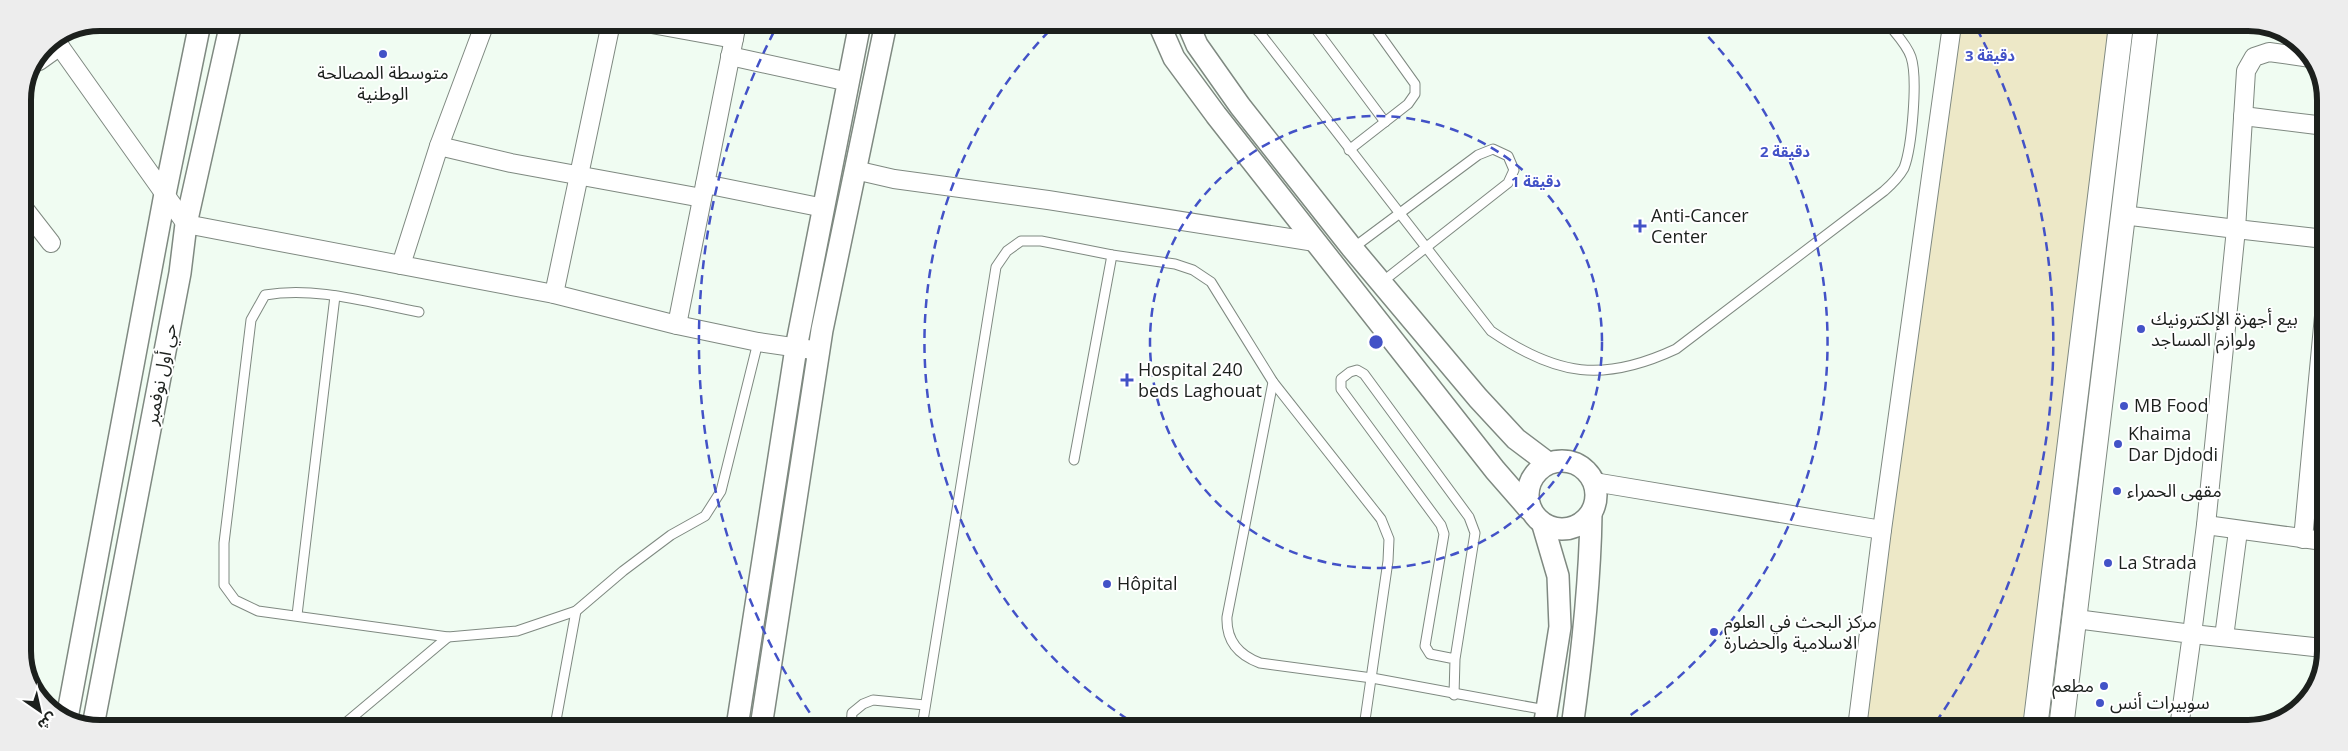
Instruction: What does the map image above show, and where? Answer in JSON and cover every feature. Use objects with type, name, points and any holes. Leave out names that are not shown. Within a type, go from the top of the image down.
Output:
[{"type":"main road","points":[[2037,720],[2120,31]]},
{"type":"main road","points":[[2062,720],[2076,619],[2145,31]]},
{"type":"street","name":"حي أول نوفمبر","points":[[68,712],[165,194],[198,31]]},
{"type":"street","name":"حي أول نوفمبر","points":[[94,719],[180,273],[186,224],[229,31]]},
{"type":"street","points":[[401,265],[439,146],[482,31]]},
{"type":"street","points":[[554,294],[609,31]]},
{"type":"street","points":[[690,31],[734,39],[849,82]]},
{"type":"street","points":[[737,720],[796,348],[859,31]]},
{"type":"street","points":[[762,720],[820,351],[885,31]]},
{"type":"street","points":[[1161,31],[1174,58],[1315,242],[1495,470],[1543,525],[1558,576],[1560,627],[1545,719]]},
{"type":"street","points":[[1191,31],[1197,45],[1240,106],[1352,248],[1478,398],[1516,438],[1548,463]]},
{"type":"street","points":[[1858,720],[1882,530],[1951,31]]},
{"type":"street","points":[[677,326],[734,39]]},
{"type":"street","points":[[59,45],[186,224],[554,294],[677,326],[758,342],[820,351]]},
{"type":"street","points":[[2180,720],[2206,525],[2236,229],[2246,71],[2254,56],[2269,52],[2302,57]]},
{"type":"street","points":[[2243,116],[2317,125]]},
{"type":"street","points":[[439,146],[579,177],[704,191],[824,208]]},
{"type":"street","points":[[855,170],[894,179],[1048,200],[1315,242]]},
{"type":"street","points":[[2123,215],[2317,238]]},
{"type":"street","points":[[31,218],[51,243]]},
{"type":"street","points":[[2302,539],[2317,387]]},
{"type":"street","points":[[1529,509],[1528,487],[1539,469],[1548,463],[1570,462],[1580,466],[1594,482],[1596,504],[1591,514],[1579,525],[1564,530],[1543,525]]},
{"type":"street","points":[[1594,482],[1882,530]]},
{"type":"street","points":[[1573,720],[1586,629],[1590,574],[1591,514]]},
{"type":"street","points":[[2206,525],[2238,531],[2317,540]]},
{"type":"street","points":[[2224,637],[2238,531]]},
{"type":"street","points":[[2076,619],[2317,647]]},
{"type":"lane","points":[[1258,31],[1491,331],[1529,355],[1574,370],[1599,371],[1626,367],[1651,360],[1676,349],[1884,191],[1897,179],[1904,167],[1908,151],[1913,74],[1908,48],[1894,31]]},
{"type":"lane","points":[[1317,31],[1385,122]]},
{"type":"lane","points":[[1349,150],[1408,104],[1415,94],[1415,84],[1377,31]]},
{"type":"lane","points":[[1352,248],[1478,155],[1493,149],[1508,156],[1514,170],[1508,183],[1382,283]]},
{"type":"lane","points":[[923,720],[996,267],[1006,251],[1021,242],[1042,241],[1112,255],[1176,264],[1193,270],[1211,282],[1273,382],[1381,519],[1389,539],[1388,561],[1365,720]]},
{"type":"lane","points":[[1074,460],[1112,255]]},
{"type":"lane","points":[[420,312],[335,296],[284,292],[265,295],[251,320],[224,543],[224,585],[235,600],[258,611],[448,637],[517,631],[576,611],[623,571],[663,541],[705,516],[721,491],[758,342]]},
{"type":"lane","points":[[297,615],[335,296]]},
{"type":"lane","points":[[1454,695],[1455,659],[1475,533],[1469,517],[1364,374],[1357,370],[1350,372],[1341,379],[1341,389],[1441,525],[1444,534],[1425,646],[1430,654],[1455,659]]},
{"type":"lane","points":[[1273,382],[1228,617],[1227,631],[1235,648],[1247,658],[1260,662],[1372,678],[1454,695],[1545,719]]},
{"type":"lane","points":[[556,720],[576,611]]},
{"type":"lane","points":[[349,720],[448,637]]},
{"type":"lane","points":[[852,720],[852,713],[863,704],[873,700],[925,705]]},
{"type":"shaded area","points":[[1958,31],[2116,31],[2023,720],[1853,720]]},
{"type":"place","name":"متوسطة المصالحة الوطنية","points":[[383,54]]},
{"type":"place","name":"Anti-Cancer Center","points":[[1640,226]]},
{"type":"place","name":"بيع أجهزة الإلكترونيك ولوازم المساجد","points":[[2141,329]]},
{"type":"place","name":"Hospital 240 beds Laghouat","points":[[1127,380]]},
{"type":"place","name":"MB Food","points":[[2124,406]]},
{"type":"place","name":"Khaima Dar Djdodi","points":[[2118,444]]},
{"type":"place","name":"مقهى الحمراء","points":[[2117,491]]},
{"type":"place","name":"La Strada","points":[[2108,563]]},
{"type":"place","name":"Hôpital","points":[[1107,584]]},
{"type":"place","name":"مركز البحث في العلوم الاسلامية والحضارة","points":[[1714,632]]},
{"type":"place","name":"مطعم","points":[[2104,686]]},
{"type":"place","name":"سوبيرات أنس","points":[[2100,703]]}]
